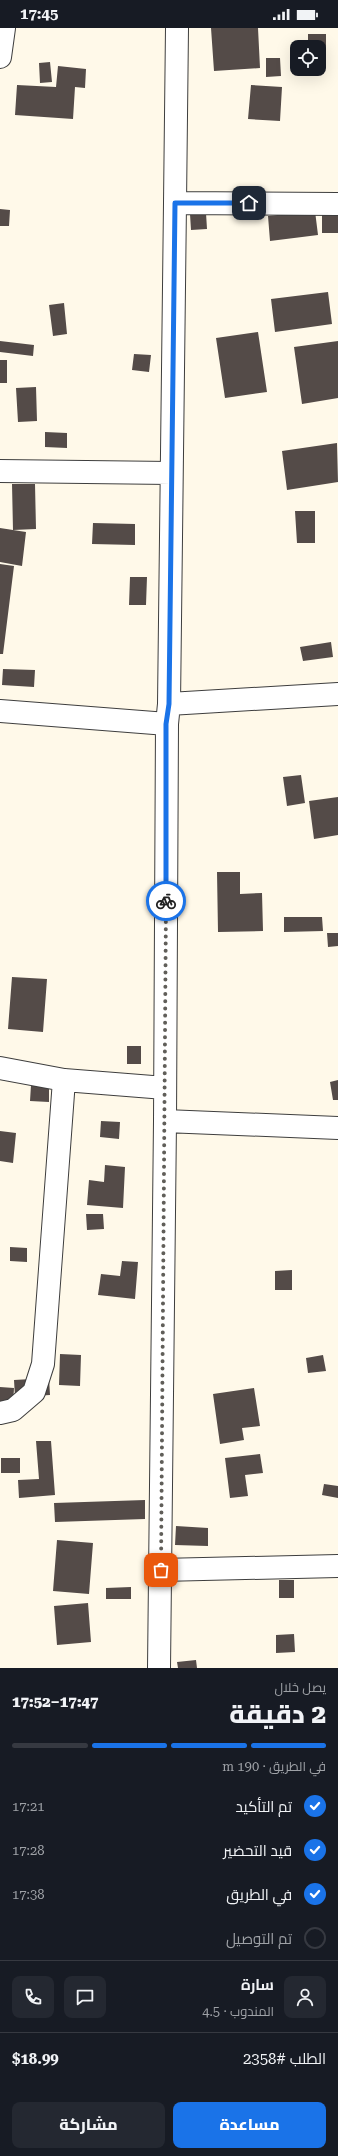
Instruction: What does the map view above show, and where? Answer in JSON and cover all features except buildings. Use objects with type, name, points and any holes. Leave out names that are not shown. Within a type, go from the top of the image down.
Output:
[{"type":"street","points":[[0,57],[4,28]]},
{"type":"street","points":[[158,1668],[161,1570],[166,1122],[168,714],[177,28]]},
{"type":"street","points":[[175,203],[338,204]]},
{"type":"street","points":[[0,471],[171,473]]},
{"type":"street","points":[[0,711],[168,714],[338,694]]},
{"type":"street","points":[[0,1068],[64,1080],[166,1088]]},
{"type":"street","points":[[0,1413],[12,1410],[34,1392],[43,1364],[64,1080]]},
{"type":"street","points":[[166,1122],[338,1128]]},
{"type":"street","points":[[161,1570],[338,1566]]},
{"type":"way so far","points":[[161,1570],[166,1122],[166,901]]},
{"type":"route","points":[[166,901],[166,724],[169,704],[175,203],[249,203]]}]
